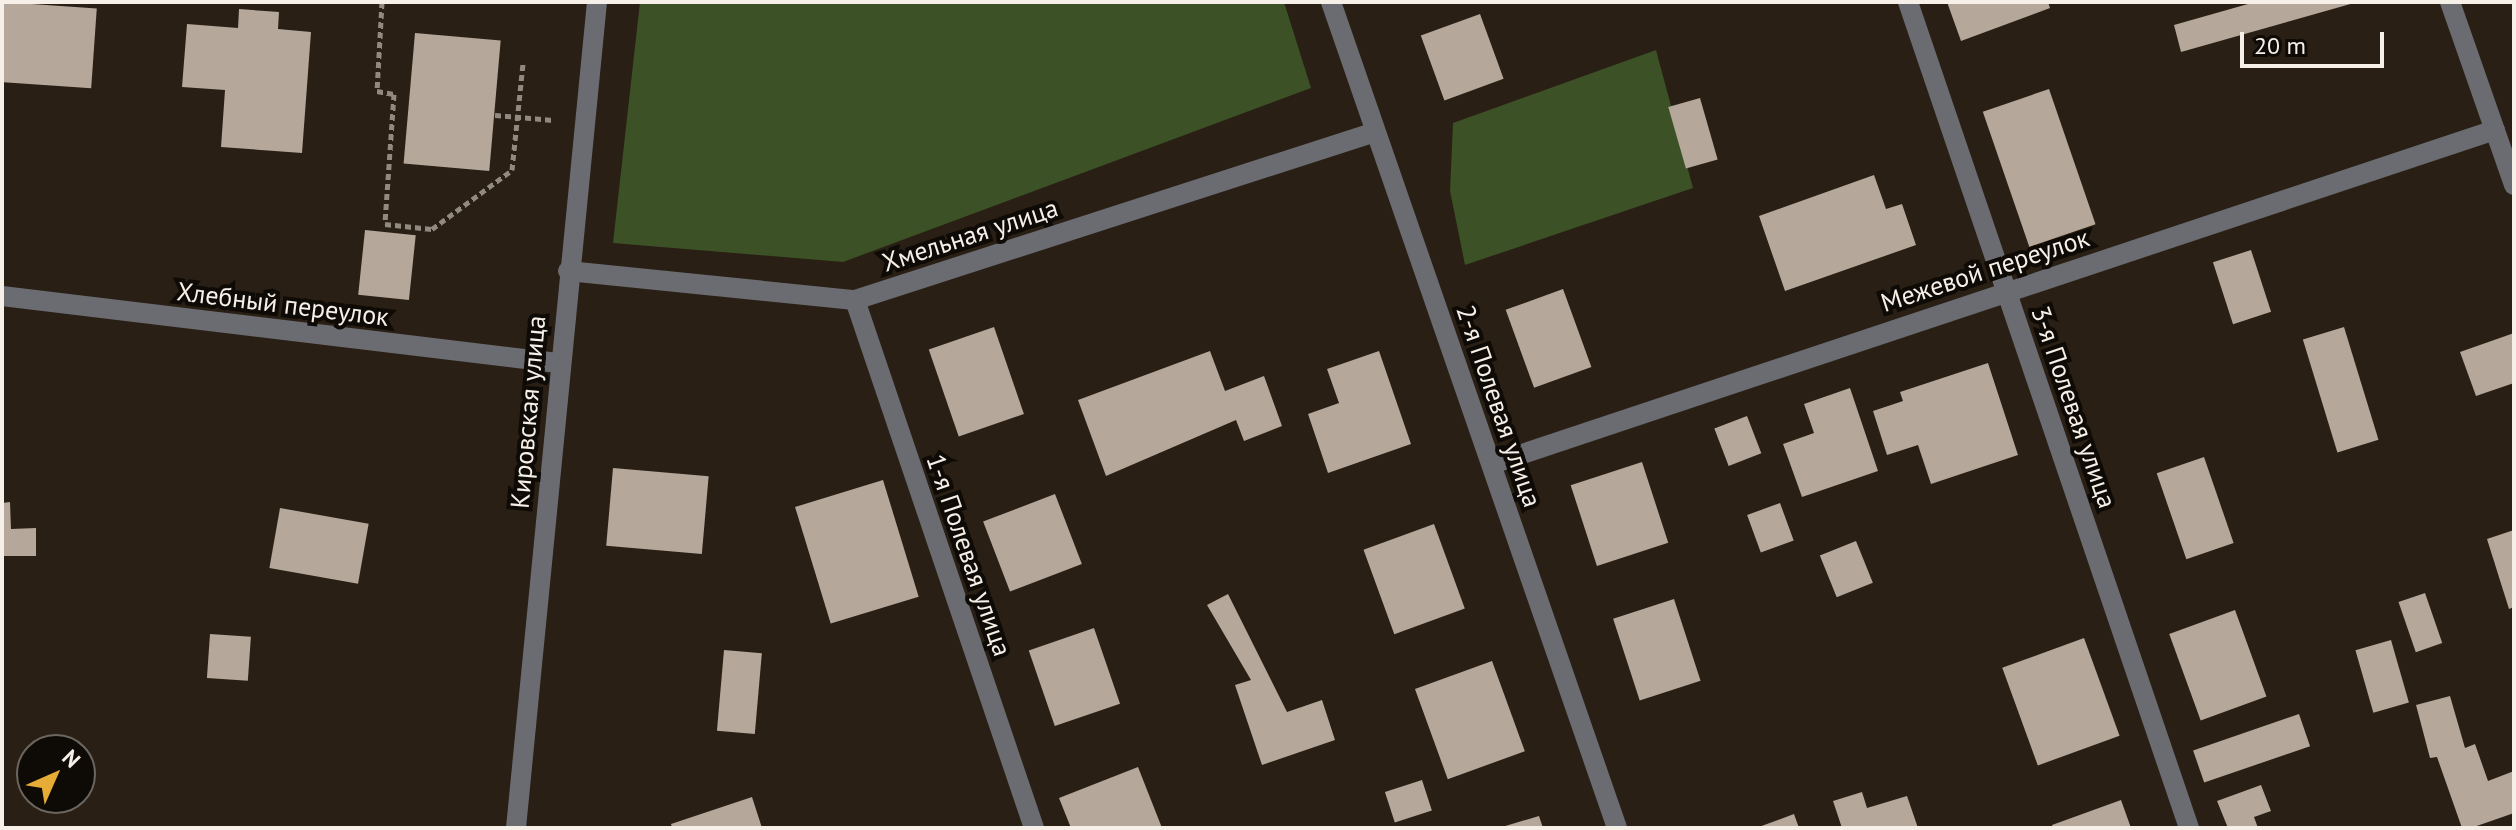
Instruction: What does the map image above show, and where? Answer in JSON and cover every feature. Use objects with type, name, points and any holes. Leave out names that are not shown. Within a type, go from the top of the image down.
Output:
[{"type":"street","name":"Кировская улица","points":[[516,828],[558,363],[597,2]]},
{"type":"street","name":"2-я Полевая улица","points":[[1331,2],[1617,828]]},
{"type":"street","name":"3-я Полевая улица","points":[[1908,2],[2189,828]]},
{"type":"street","points":[[2450,2],[2514,185]]},
{"type":"street","name":"Межевой переулок","points":[[1492,464],[2495,130]]},
{"type":"street","name":"Хмельная улица","points":[[568,271],[855,300],[1375,132]]},
{"type":"street","name":"Хлебный переулок","points":[[2,296],[558,363]]},
{"type":"street","name":"1-я Полевая улица","points":[[855,300],[1034,828]]},
{"type":"path","points":[[382,2],[377,91],[394,94],[385,224],[432,229],[512,170],[523,63]]},
{"type":"path","points":[[495,115],[560,121]]},
{"type":"green space","points":[[640,2],[1284,2],[1311,88],[843,262],[613,243]]},
{"type":"green space","points":[[1656,50],[1693,188],[1465,265],[1450,191],[1453,123]]},
{"type":"building","points":[[3,2],[97,9],[91,88],[2,82]]},
{"type":"building","points":[[1947,2],[2048,2],[2050,8],[1961,41]]},
{"type":"building","points":[[2255,2],[2354,3],[2181,52],[2174,25]]},
{"type":"building","points":[[239,9],[279,12],[278,29],[311,32],[302,153],[221,147],[225,90],[182,87],[187,24],[238,28]]},
{"type":"building","points":[[1480,14],[1504,79],[1444,100],[1421,36]]},
{"type":"building","points":[[415,33],[501,40],[489,171],[404,164]]},
{"type":"building","points":[[2049,89],[2096,224],[2029,247],[1983,112]]},
{"type":"building","points":[[1700,98],[1718,160],[1686,169],[1668,107]]},
{"type":"building","points":[[1874,175],[1886,209],[1902,204],[1916,245],[1785,291],[1759,216]]},
{"type":"building","points":[[365,230],[416,235],[409,300],[358,295]]},
{"type":"building","points":[[2251,250],[2271,312],[2233,324],[2213,262]]},
{"type":"building","points":[[1563,289],[1591,367],[1534,388],[1506,310]]},
{"type":"building","points":[[994,327],[1024,414],[959,436],[929,349]]},
{"type":"building","points":[[2344,327],[2378,440],[2337,452],[2303,340]]},
{"type":"building","points":[[2514,333],[2514,383],[2476,396],[2460,352]]},
{"type":"building","points":[[1210,351],[1225,391],[1264,376],[1282,426],[1244,441],[1236,420],[1106,476],[1078,400]]},
{"type":"building","points":[[1379,351],[1411,444],[1328,473],[1308,414],[1339,403],[1327,369]]},
{"type":"building","points":[[1988,363],[2018,455],[1931,484],[1918,445],[1887,455],[1873,411],[1903,401],[1900,392]]},
{"type":"building","points":[[1850,388],[1878,471],[1802,497],[1783,444],[1814,433],[1804,404]]},
{"type":"building","points":[[1747,416],[1761,453],[1729,466],[1714,429]]},
{"type":"building","points":[[2204,457],[2234,543],[2186,559],[2157,473]]},
{"type":"building","points":[[1642,462],[1668,543],[1597,566],[1571,485]]},
{"type":"building","points":[[613,468],[709,476],[702,554],[606,546]]},
{"type":"building","points":[[883,480],[919,597],[831,624],[795,507]]},
{"type":"building","points":[[1055,494],[1082,564],[1010,592],[983,522]]},
{"type":"building","points":[[10,502],[11,529],[36,528],[36,556],[2,556],[2,503]]},
{"type":"building","points":[[1780,503],[1794,541],[1761,553],[1747,515]]},
{"type":"building","points":[[280,508],[369,524],[358,584],[269,568]]},
{"type":"building","points":[[1434,524],[1465,609],[1394,634],[1364,550]]},
{"type":"building","points":[[2514,530],[2514,607],[2509,609],[2487,539]]},
{"type":"building","points":[[1856,541],[1873,583],[1837,597],[1820,556]]},
{"type":"building","points":[[2425,593],[2442,643],[2416,652],[2399,602]]},
{"type":"building","points":[[1228,594],[1287,712],[1322,700],[1335,740],[1262,765],[1235,685],[1251,680],[1207,605]]},
{"type":"building","points":[[1674,599],[1701,681],[1640,701],[1613,619]]},
{"type":"building","points":[[2235,610],[2266,696],[2201,720],[2169,634]]},
{"type":"building","points":[[1094,628],[1120,704],[1055,726],[1029,650]]},
{"type":"building","points":[[210,634],[251,637],[248,681],[207,678]]},
{"type":"building","points":[[2084,638],[2120,736],[2038,765],[2002,668]]},
{"type":"building","points":[[2391,640],[2409,702],[2373,713],[2355,650]]},
{"type":"building","points":[[724,650],[762,653],[755,734],[717,731]]},
{"type":"building","points":[[1492,661],[1525,751],[1448,779],[1415,689]]},
{"type":"building","points":[[2450,696],[2465,748],[2475,744],[2488,781],[2514,771],[2514,813],[2471,828],[2462,828],[2437,757],[2430,758],[2416,705]]},
{"type":"building","points":[[2299,714],[2310,746],[2204,783],[2193,750]]},
{"type":"building","points":[[1138,767],[1162,828],[1071,828],[1059,798]]},
{"type":"building","points":[[1422,780],[1432,810],[1395,822],[1385,792]]},
{"type":"building","points":[[2261,785],[2271,811],[2254,817],[2258,828],[2228,828],[2217,801]]},
{"type":"building","points":[[1862,792],[1867,808],[1907,796],[1918,828],[1842,828],[1833,801]]},
{"type":"building","points":[[752,797],[762,828],[672,828],[671,824]]},
{"type":"building","points":[[2121,800],[2131,828],[2053,828],[2052,825]]},
{"type":"building","points":[[1794,814],[1799,828],[1756,828]]},
{"type":"building","points":[[1539,816],[1543,828],[1502,828],[1502,827]]}]
